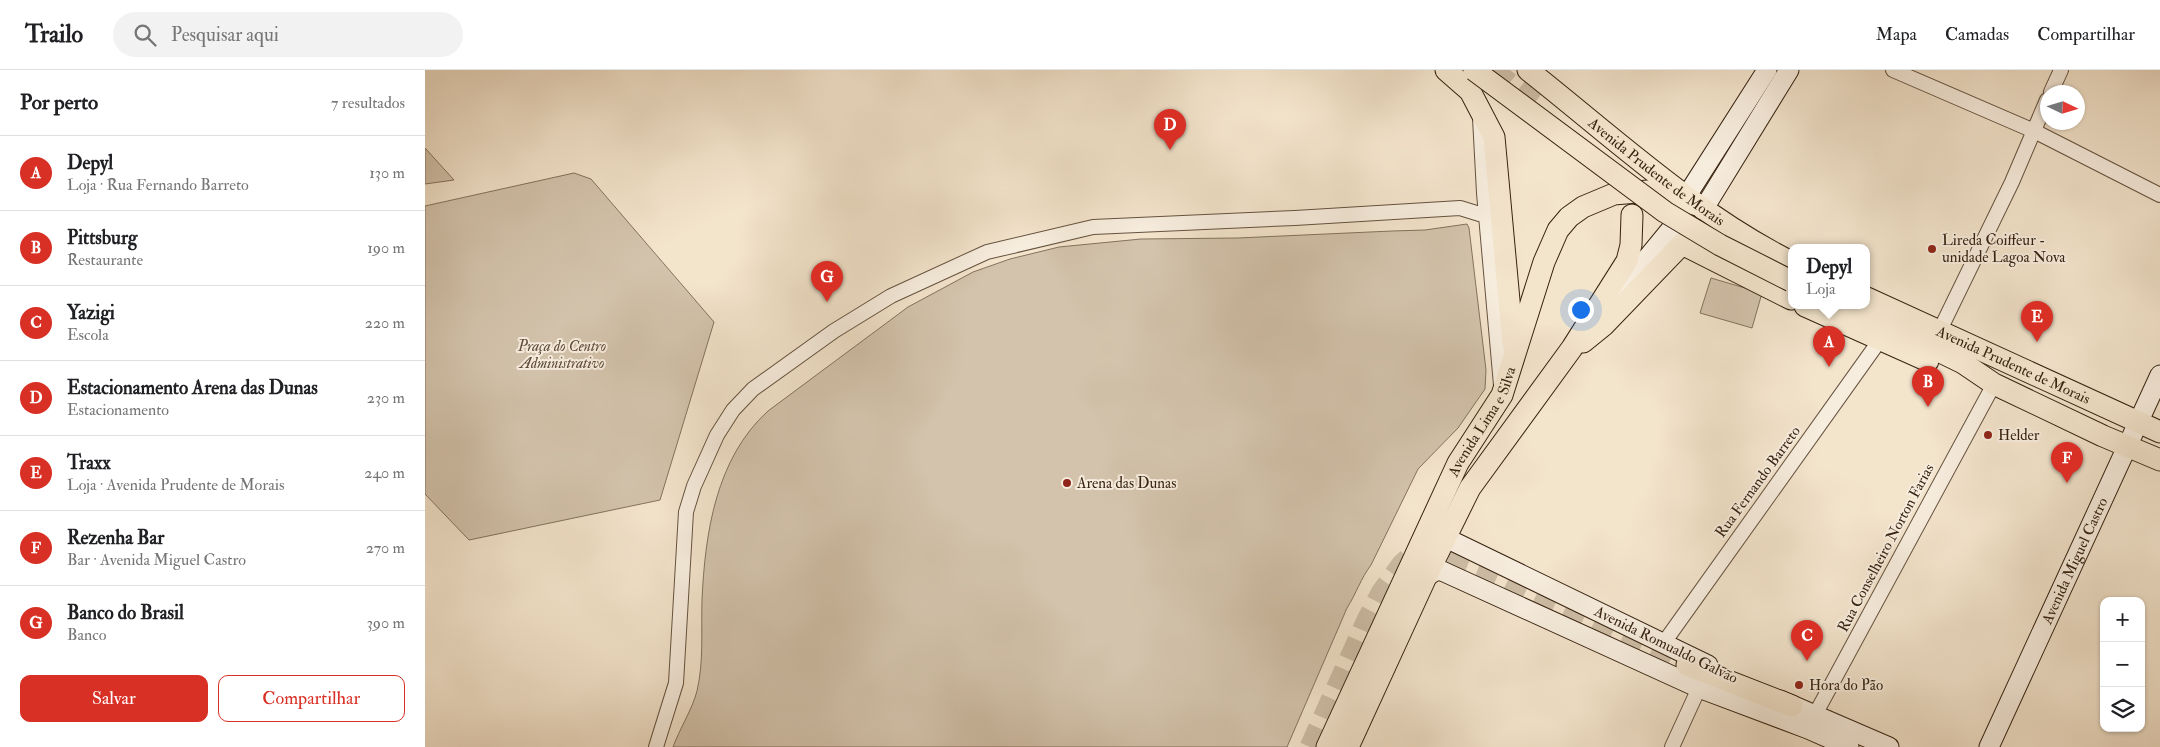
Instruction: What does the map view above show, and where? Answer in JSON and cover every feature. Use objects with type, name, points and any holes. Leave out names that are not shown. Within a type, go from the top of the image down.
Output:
[{"type":"main road","points":[[1446,70],[1467,87],[1480,107],[1492,132],[1496,146],[1514,355]]},
{"type":"main road","points":[[1475,70],[1665,212],[1720,245],[1788,279]]},
{"type":"main road","name":"Avenida Prudente de Morais","points":[[1528,70],[1695,204],[1759,246],[1788,260]]},
{"type":"main road","points":[[1695,204],[1767,70]]},
{"type":"main road","points":[[1695,204],[1789,70]]},
{"type":"main road","name":"Avenida Lima e Silva","points":[[1327,747],[1458,463],[1501,395],[1544,262],[1557,230],[1569,217],[1598,199],[1614,194],[1640,191],[1659,193],[1677,201],[1695,204]]},
{"type":"main road","name":"Avenida Lima e Silva","points":[[1348,747],[1426,577],[1470,488],[1572,348],[1627,260],[1631,245],[1632,215]]},
{"type":"main road","points":[[1572,348],[1671,229]]},
{"type":"main road","points":[[1572,348],[1590,338],[1682,244],[1788,297]]},
{"type":"main road","name":"Avenida Prudente de Morais","points":[[1870,307],[1939,332],[2160,432]]},
{"type":"main road","points":[[1870,308],[1963,363],[1994,384]]},
{"type":"main road","points":[[1812,309],[1957,374],[1994,384]]},
{"type":"main road","name":"Avenida Miguel Castro","points":[[1989,747],[2160,376]]},
{"type":"main road","name":"Avenida Prudente de Morais","points":[[1994,384],[2128,447],[2160,460]]},
{"type":"main road","name":"Avenida Romualdo Galvão","points":[[1446,538],[1792,706],[1811,722],[1849,747]]},
{"type":"main road","name":"Avenida Romualdo Galvão","points":[[1426,577],[1435,571],[1442,571],[1699,688],[1889,747]]},
{"type":"main road","points":[[1687,666],[1792,706]]},
{"type":"street","points":[[1893,70],[2034,131],[2160,195]]},
{"type":"street","points":[[2054,85],[2061,70]]},
{"type":"street","points":[[1480,107],[1484,193],[1501,395]]},
{"type":"street","points":[[1939,332],[2012,182],[2040,117]]},
{"type":"street","points":[[1460,208],[1484,193]]},
{"type":"street","points":[[656,747],[677,683],[686,512],[694,486],[717,435],[733,410],[753,389],[834,331],[891,296],[987,252],[1093,228],[1460,208],[1486,216]]},
{"type":"street","name":"Rua Fernando Barreto","points":[[1663,644],[1880,340]]},
{"type":"street","name":"Rua Conselheiro Norton Farias","points":[[1811,722],[1994,384]]},
{"type":"street","points":[[1672,747],[1699,688]]},
{"type":"green space","points":[[425,148],[454,180],[425,184]]},
{"type":"green space","name":"Praça do Centro Administrativo","points":[[574,173],[591,179],[714,322],[660,500],[469,540],[425,494],[425,206]]},
{"type":"green space","name":"Arena das Dunas","points":[[1467,224],[1486,370],[1485,389],[1458,428],[1418,469],[1371,565],[1347,608],[1287,747],[673,747],[697,691],[701,657],[702,600],[710,523],[725,474],[736,451],[750,430],[768,411],[908,307],[973,272],[1010,259],[1059,247],[1141,239],[1238,238],[1425,230]]},
{"type":"green space","points":[[1711,278],[1762,293],[1752,328],[1700,313]]},
{"type":"tunnel","points":[[1493,70],[1540,107]]},
{"type":"tunnel","points":[[1310,747],[1381,593],[1402,564],[1409,558],[1426,552],[1437,552],[1450,556],[1494,573],[1687,665]]},
{"type":"place","name":"Estacionamento Arena das Dunas","points":[[1170,150]]},
{"type":"place","name":"Lireda Coiffeur - unidade Lagoa Nova","points":[[1932,249]]},
{"type":"place","name":"Banco do Brasil","points":[[827,302]]},
{"type":"place","name":"Traxx","points":[[2037,342]]},
{"type":"place","name":"Depyl","points":[[1829,367]]},
{"type":"place","name":"Pittsburg","points":[[1928,407]]},
{"type":"place","name":"Helder","points":[[1988,435]]},
{"type":"place","name":"Arena das Dunas","points":[[1067,483]]},
{"type":"place","name":"Rezenha Bar","points":[[2067,483]]},
{"type":"place","name":"Yazigi","points":[[1807,661]]},
{"type":"place","name":"Hora do Pão","points":[[1799,685]]}]
